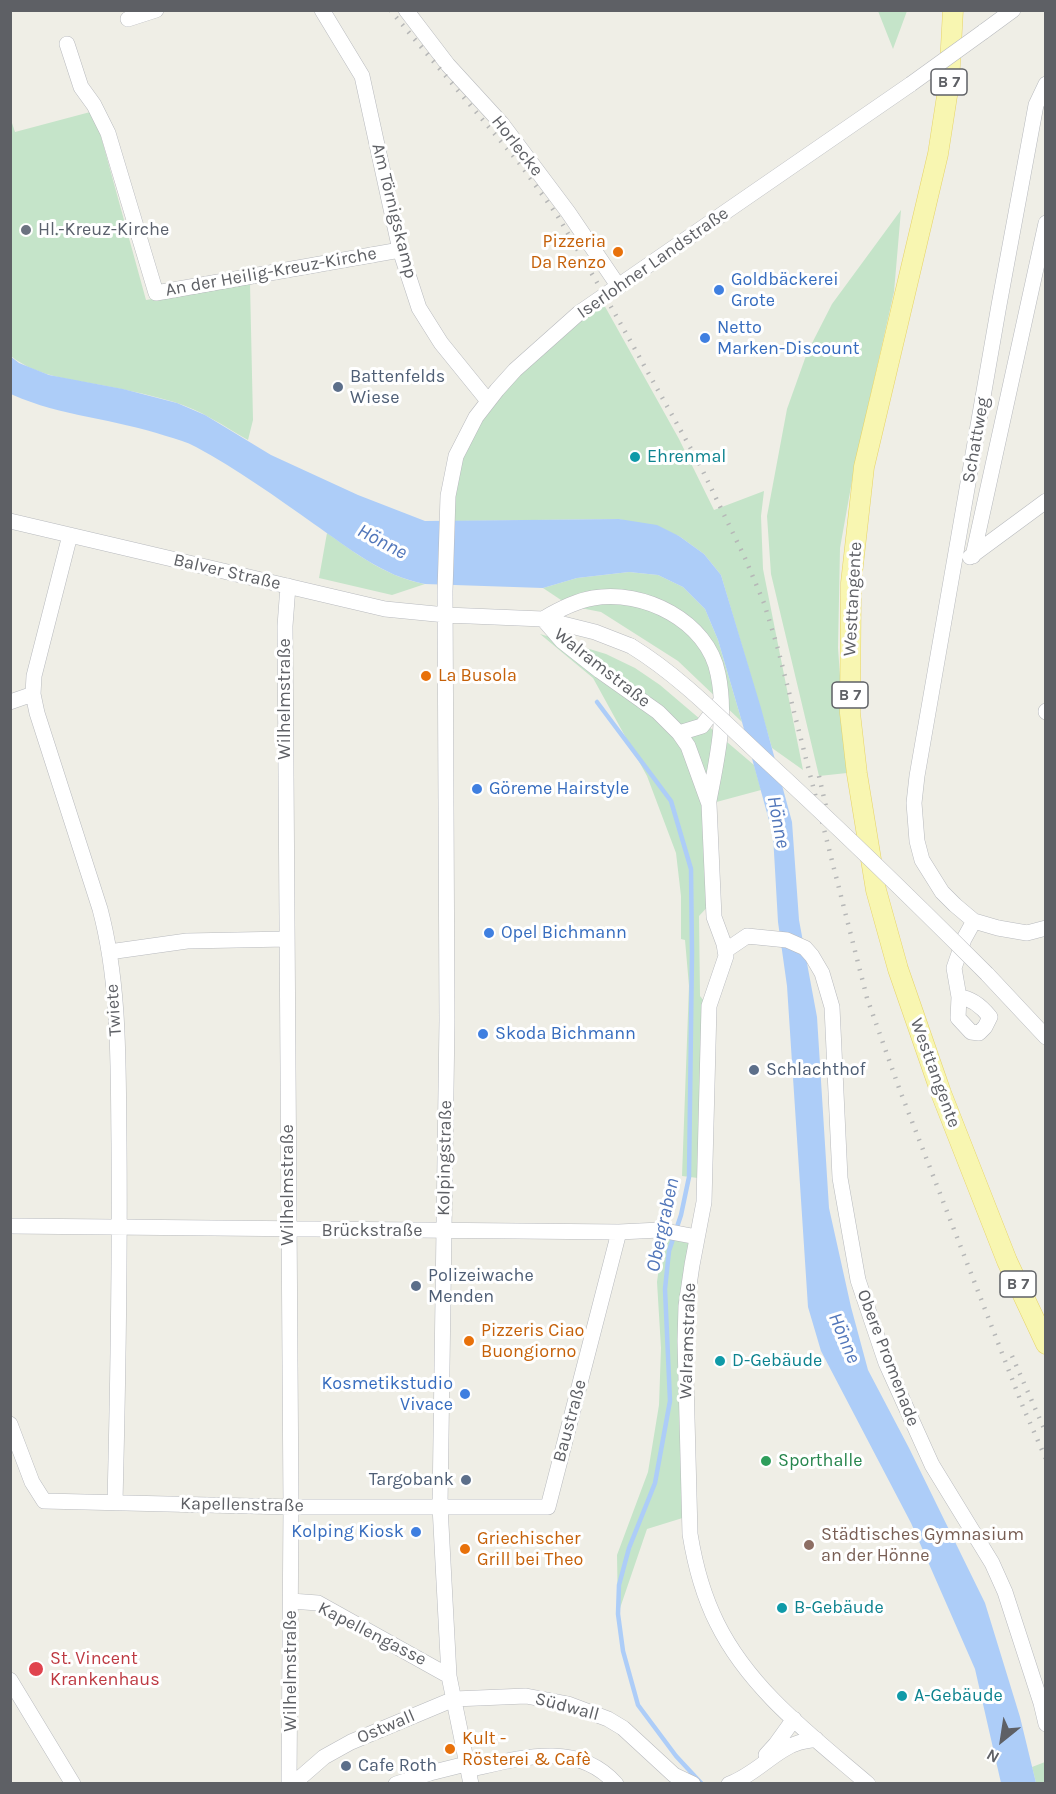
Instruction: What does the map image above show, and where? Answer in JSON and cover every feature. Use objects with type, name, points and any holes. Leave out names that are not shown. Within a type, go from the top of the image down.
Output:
[{"type":"main road","name":"Westtangente","points":[[953,10],[948,93],[938,154],[864,467],[851,583],[850,713],[857,774],[876,890],[898,969],[945,1104],[1007,1261],[1046,1344]]},
{"type":"street","points":[[128,19],[156,10]]},
{"type":"street","name":"Am Törnigskamp","points":[[322,10],[362,76],[400,250],[419,308],[441,343],[488,401]]},
{"type":"street","name":"Horlecke","points":[[406,10],[448,65],[508,133],[568,212],[618,288]]},
{"type":"street","name":"Iserlohner Landstraße","points":[[446,615],[448,496],[456,456],[476,417],[515,370],[579,313],[912,84],[1013,10]]},
{"type":"street","name":"An der Heilig-Kreuz-Kirche","points":[[67,44],[81,87],[108,133],[156,292],[400,250]]},
{"type":"street","name":"Schattweg","points":[[974,921],[942,892],[922,860],[914,822],[917,776],[1036,105],[1046,84]]},
{"type":"street","name":"Schattweg","points":[[973,556],[1046,223]]},
{"type":"street","points":[[955,561],[973,556],[1046,501]]},
{"type":"street","name":"Balver Straße","points":[[10,521],[385,609],[446,615],[543,619],[595,632],[631,646],[652,659],[693,693],[828,819],[987,974],[1046,1037]]},
{"type":"street","name":"Twiete","points":[[69,535],[34,676],[33,694],[100,909],[109,952],[115,1010],[120,1227],[115,1502]]},
{"type":"street","name":"Wilhelmstraße","points":[[288,586],[285,626],[291,1784]]},
{"type":"street","name":"Walramstraße","points":[[709,804],[688,746],[678,733],[658,712],[562,641],[543,619],[592,598],[610,596],[629,598],[660,607],[690,626],[700,638],[718,672],[722,699],[722,735],[709,804],[714,917],[725,951],[724,962],[709,1006],[704,1202],[686,1306],[685,1341],[688,1516],[694,1562],[706,1598],[729,1645],[763,1689],[868,1784]]},
{"type":"street","name":"Kolpingstraße","points":[[446,615],[447,1020],[440,1506],[449,1676],[468,1773]]},
{"type":"street","points":[[10,702],[33,694]]},
{"type":"street","points":[[678,733],[702,726],[722,699]]},
{"type":"street","points":[[959,997],[954,968],[964,939],[974,921],[1027,933],[1046,928]]},
{"type":"street","name":"Obere Promenade","points":[[725,951],[747,936],[778,939],[805,948],[822,973],[832,1007],[840,1178],[858,1280],[886,1363],[932,1464],[992,1563],[1005,1592],[1046,1724]]},
{"type":"street","points":[[109,952],[187,941],[287,939]]},
{"type":"street","name":"Brückstraße","points":[[10,1227],[620,1232],[660,1230],[697,1238]]},
{"type":"street","name":"Baustraße","points":[[440,1506],[548,1507],[620,1232]]},
{"type":"street","name":"Kapellenstraße","points":[[10,1424],[32,1482],[44,1501],[291,1507],[440,1506]]},
{"type":"street","name":"Kapellengasse","points":[[291,1601],[318,1603],[449,1676]]},
{"type":"street","points":[[10,1680],[73,1784]]},
{"type":"street","name":"Südwall","points":[[454,1699],[526,1696],[589,1710],[623,1728],[674,1774],[692,1783]]},
{"type":"street","name":"Ostwall","points":[[291,1784],[324,1757],[351,1742],[454,1699]]},
{"type":"street","points":[[745,1776],[776,1744],[794,1719]]},
{"type":"street","points":[[729,1784],[745,1776],[785,1748],[816,1738]]},
{"type":"street","points":[[396,1784],[430,1773],[468,1773],[535,1755],[572,1758],[598,1768],[616,1784]]},
{"type":"green space","points":[[878,11],[907,11],[893,49]]},
{"type":"green space","points":[[94,111],[146,300],[250,283],[253,420],[248,440],[184,405],[46,374],[11,356],[10,117],[15,132]]},
{"type":"green space","points":[[901,210],[894,292],[855,464],[840,548],[838,648],[847,773],[819,776],[771,574],[767,516],[787,409],[807,353],[832,304]]},
{"type":"green space","points":[[603,303],[679,439],[714,510],[764,491],[761,516],[763,569],[803,770],[772,748],[721,575],[704,554],[679,536],[619,519],[452,521],[456,478],[468,442],[500,394],[580,319]]},
{"type":"green space","points":[[327,533],[385,571],[425,584],[392,595],[319,578]]},
{"type":"green space","points":[[629,572],[658,575],[683,587],[705,609],[718,640],[742,722],[678,661],[601,612],[570,606],[543,588],[577,578]]},
{"type":"green space","points":[[540,634],[606,654],[635,668],[660,685],[754,765],[761,790],[709,804],[713,901],[699,916],[700,996],[708,1006],[706,1179],[682,1176],[689,986],[685,940],[681,939],[681,896],[676,853],[647,776],[593,678]]},
{"type":"green space","points":[[660,1230],[697,1237],[689,1282],[689,1516],[647,1529],[618,1614],[617,1555],[648,1472],[659,1405],[661,1348],[657,1282],[662,1245]]},
{"type":"green space","points":[[1045,1762],[1045,1783],[1036,1783],[1032,1767]]},
{"type":"water","name":"Hönne","points":[[10,356],[19,363],[49,375],[123,389],[177,403],[205,415],[271,455],[358,495],[425,521],[619,519],[657,525],[679,536],[704,554],[721,575],[792,822],[799,920],[817,1017],[829,1208],[851,1307],[868,1370],[985,1603],[1020,1717],[1036,1783],[1001,1783],[975,1669],[911,1523],[821,1351],[808,1307],[787,986],[778,922],[773,835],[718,640],[705,609],[683,587],[658,575],[629,572],[577,578],[543,588],[425,584],[394,575],[366,560],[256,484],[193,445],[147,430],[50,408],[11,394]]},
{"type":"waterway","name":"Obergraben","points":[[597,702],[671,801],[691,869],[689,1177],[681,1215],[669,1251],[665,1289],[670,1401],[655,1483],[629,1548],[619,1585],[618,1614],[623,1651],[638,1705],[676,1756],[702,1784]]},
{"type":"railway","points":[[390,10],[520,164],[557,215],[699,463],[745,558],[764,603],[778,649],[867,998],[899,1088],[1023,1407],[1046,1459]]},
{"type":"railway","points":[[819,776],[827,811]]},
{"type":"railway","points":[[1012,1356],[1046,1433]]},
{"type":"place","name":"Hl.-Kreuz-Kirche","points":[[26,230]]},
{"type":"place","name":"Pizzeria Da Renzo","points":[[618,252]]},
{"type":"place","name":"Goldbäckerei Grote","points":[[719,290]]},
{"type":"place","name":"Netto Marken-Discount","points":[[705,338]]},
{"type":"place","name":"Battenfelds Wiese","points":[[338,387]]},
{"type":"place","name":"Ehrenmal","points":[[635,457]]},
{"type":"place","name":"La Busola","points":[[426,676]]},
{"type":"place","name":"Göreme Hairstyle","points":[[477,789]]},
{"type":"place","name":"Opel Bichmann","points":[[489,933]]},
{"type":"place","name":"Skoda Bichmann","points":[[483,1034]]},
{"type":"place","name":"Schlachthof","points":[[754,1070]]},
{"type":"place","name":"Polizeiwache Menden","points":[[416,1286]]},
{"type":"place","name":"Pizzeris Ciao Buongiorno","points":[[469,1341]]},
{"type":"place","name":"D-Gebäude","points":[[720,1361]]},
{"type":"place","name":"Kosmetikstudio Vivace","points":[[465,1394]]},
{"type":"place","name":"Sporthalle","points":[[766,1461]]},
{"type":"place","name":"Targobank","points":[[466,1480]]},
{"type":"place","name":"Kolping Kiosk","points":[[416,1532]]},
{"type":"place","name":"Städtisches Gymnasium an der Hönne","points":[[809,1545]]},
{"type":"place","name":"Griechischer Grill bei Theo","points":[[465,1549]]},
{"type":"place","name":"B-Gebäude","points":[[782,1608]]},
{"type":"place","name":"St. Vincent Krankenhaus","points":[[36,1669]]},
{"type":"place","name":"A-Gebäude","points":[[902,1696]]},
{"type":"place","name":"Kult - Rösterei & Cafè","points":[[450,1749]]},
{"type":"place","name":"Cafe Roth","points":[[346,1766]]}]
